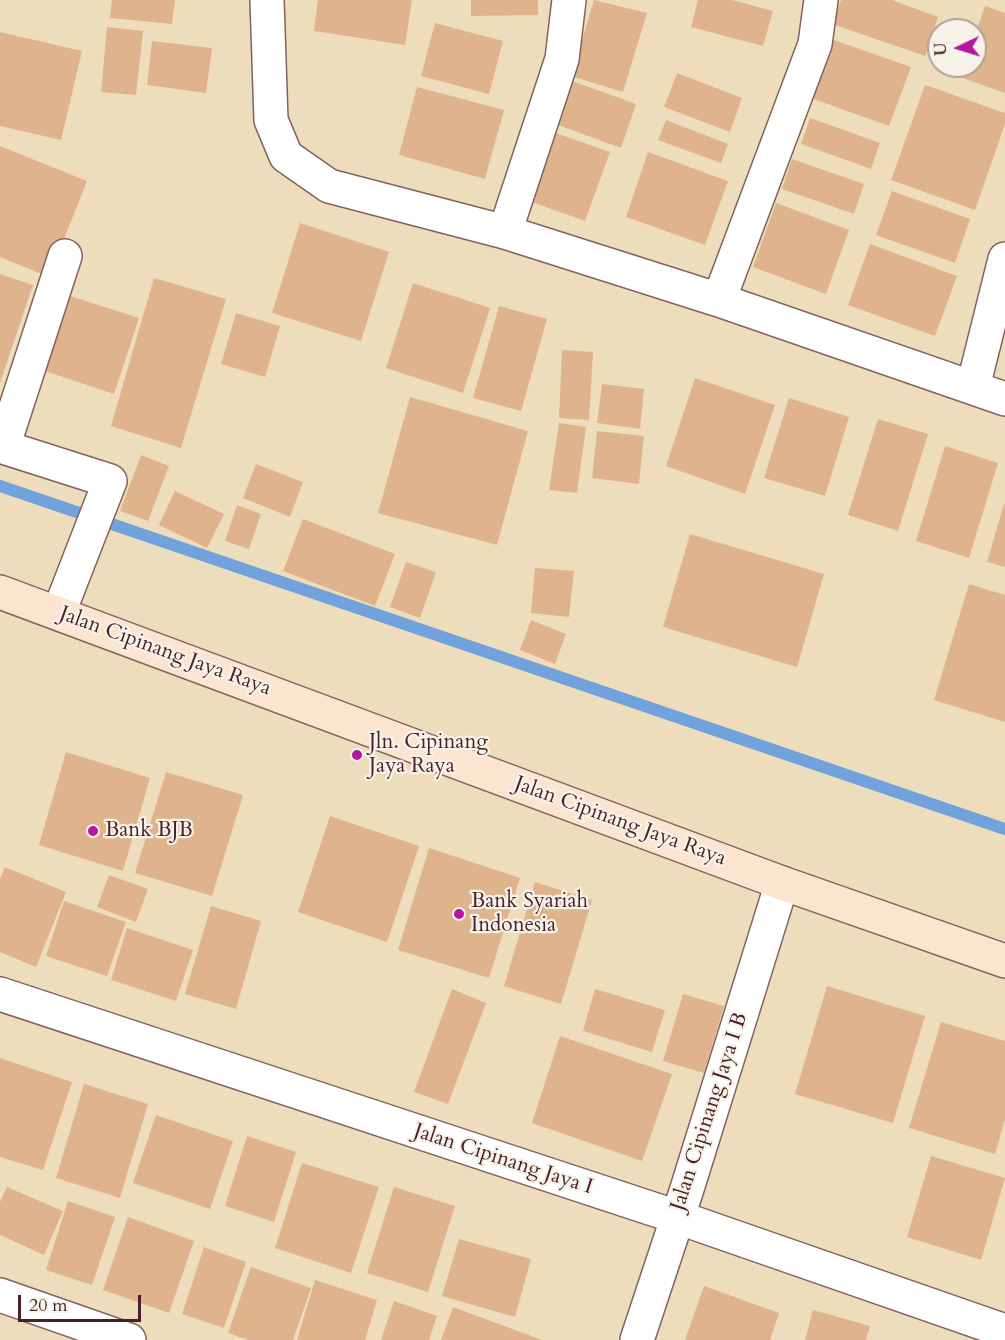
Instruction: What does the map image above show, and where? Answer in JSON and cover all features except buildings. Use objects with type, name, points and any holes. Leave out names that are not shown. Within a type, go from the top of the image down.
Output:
[{"type":"main road","name":"Jalan Cipinang Jaya Raya","points":[[0,592],[59,612],[782,883],[1005,961]]},
{"type":"street","points":[[267,0],[271,120],[286,156],[328,186],[505,232],[719,300],[1005,399]]},
{"type":"street","points":[[505,232],[562,59],[569,0]]},
{"type":"street","points":[[719,300],[814,44],[821,0]]},
{"type":"street","points":[[59,612],[110,481],[2,446],[65,256]]},
{"type":"street","points":[[973,387],[1005,259]]},
{"type":"street","name":"Jalan Cipinang Jaya I B","points":[[637,1340],[782,883]]},
{"type":"street","name":"Jalan Cipinang Jaya I","points":[[0,994],[677,1217],[1005,1331]]},
{"type":"street","points":[[0,1295],[129,1340]]},
{"type":"waterway","points":[[0,486],[1005,829]]},
{"type":"place","name":"Jln. Cipinang Jaya Raya","points":[[357,755]]},
{"type":"place","name":"Bank BJB","points":[[93,831]]},
{"type":"place","name":"Bank Syariah Indonesia","points":[[459,914]]}]
